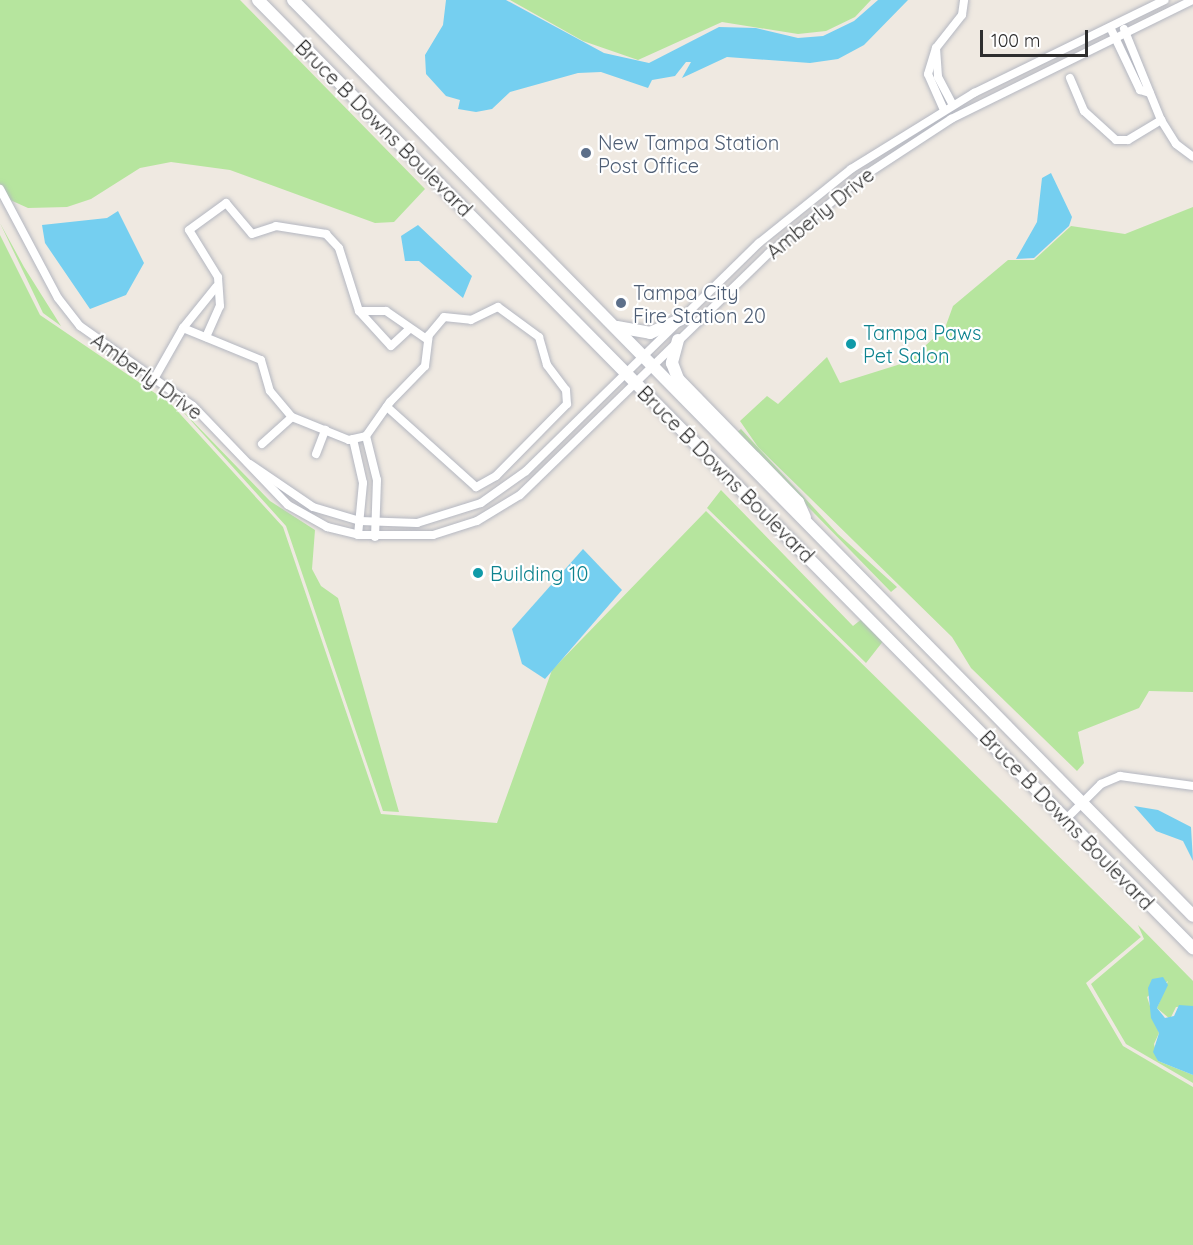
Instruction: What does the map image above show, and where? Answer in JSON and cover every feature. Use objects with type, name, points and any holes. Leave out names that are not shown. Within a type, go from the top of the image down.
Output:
[{"type":"main road","name":"Bruce B Downs Boulevard","points":[[258,0],[1193,948]]},
{"type":"main road","name":"Bruce B Downs Boulevard","points":[[293,0],[1193,916]]},
{"type":"main road","points":[[612,325],[643,334],[681,319]]},
{"type":"main road","points":[[678,340],[672,363],[678,379],[798,502],[810,527]]},
{"type":"street","points":[[951,119],[934,79],[936,48],[962,15],[964,0]]},
{"type":"street","name":"Amberly Drive","points":[[0,189],[67,312],[91,337],[193,406],[299,513],[358,536],[433,535],[501,508],[635,382],[647,361],[681,319],[810,199],[947,108],[1165,0]]},
{"type":"street","name":"Amberly Drive","points":[[249,464],[313,507],[360,521],[376,523],[447,517],[497,493],[626,373],[678,340],[821,208],[951,119],[1193,0]]},
{"type":"street","points":[[1120,22],[1151,85],[1150,93],[1161,120],[1191,153]]},
{"type":"street","points":[[1110,27],[1140,90],[1150,93]]},
{"type":"street","points":[[1070,78],[1084,111],[1116,140],[1128,140],[1161,120]]},
{"type":"street","points":[[206,338],[220,306],[216,287],[218,277],[189,230],[226,203],[252,234],[276,226],[326,234],[339,248],[359,311],[391,346],[409,329]]},
{"type":"street","points":[[154,379],[183,328],[216,287]]},
{"type":"street","points":[[183,328],[261,360],[270,391],[292,417],[352,439],[366,436],[387,407],[425,366],[428,340],[444,317],[471,320],[498,307],[539,337],[547,365],[566,390],[567,404],[496,476],[476,487],[387,407]]},
{"type":"street","points":[[359,311],[386,311],[428,340]]},
{"type":"street","points":[[262,444],[292,417]]},
{"type":"street","points":[[316,454],[325,430]]},
{"type":"street","points":[[366,436],[378,492],[375,537]]},
{"type":"street","points":[[352,439],[363,491],[358,536]]},
{"type":"street","points":[[363,491],[378,492]]},
{"type":"street","points":[[1067,818],[1101,784],[1120,776],[1193,786]]},
{"type":"green space","points":[[0,0],[240,0],[425,189],[394,222],[375,223],[230,170],[171,162],[140,168],[91,199],[67,207],[28,208],[8,199],[0,184]]},
{"type":"green space","points":[[510,0],[871,0],[855,17],[826,31],[798,34],[722,22],[638,60],[583,41]]},
{"type":"green space","points":[[1193,207],[1193,692],[1149,691],[1139,708],[1078,732],[1084,763],[1077,771],[971,668],[952,637],[758,447],[740,421],[767,396],[778,404],[827,357],[840,383],[907,362],[945,328],[953,306],[1008,260],[1034,260],[1071,226],[1125,234]]},
{"type":"green space","points":[[0,223],[24,267],[61,326],[43,313]]},
{"type":"green space","points":[[0,235],[40,315],[171,404],[283,527],[381,814],[497,823],[552,670],[706,511],[1141,937],[1086,983],[1123,1046],[1193,1087],[1193,1245],[0,1245]]},
{"type":"green space","points":[[176,404],[270,501],[315,530],[312,569],[321,586],[338,598],[399,812],[383,811],[286,526]]},
{"type":"green space","points":[[741,429],[838,534],[897,587],[891,592],[736,433]]},
{"type":"green space","points":[[721,490],[853,626],[863,618],[884,640],[866,663],[707,508]]},
{"type":"green space","points":[[1138,925],[1193,981],[1193,1006],[1176,1007],[1170,1019],[1157,1008],[1168,981],[1147,997],[1159,1033],[1154,1044],[1158,1061],[1193,1075],[1193,1083],[1126,1044],[1091,984],[1144,939]]},
{"type":"water","points":[[446,0],[506,0],[604,53],[649,63],[719,27],[756,28],[798,38],[823,36],[854,21],[878,0],[908,0],[864,45],[838,59],[810,63],[727,57],[682,78],[691,62],[686,62],[675,76],[652,80],[648,88],[601,72],[578,73],[510,92],[492,109],[476,112],[458,109],[460,100],[446,96],[426,74],[425,55],[443,25]]},
{"type":"water","points":[[1051,173],[1072,217],[1069,226],[1034,258],[1016,259],[1037,222],[1042,178]]},
{"type":"water","points":[[118,211],[144,263],[126,295],[90,309],[45,243],[42,225],[107,218]]},
{"type":"water","points":[[418,225],[472,276],[463,298],[419,261],[405,261],[401,236]]},
{"type":"water","points":[[583,549],[622,590],[545,679],[522,664],[512,629]]},
{"type":"water","points":[[1134,806],[1158,810],[1191,827],[1193,861],[1183,841],[1156,831]]},
{"type":"water","points":[[1163,977],[1168,985],[1157,1008],[1165,1018],[1174,1016],[1179,1005],[1193,1006],[1193,1075],[1158,1061],[1153,1052],[1159,1033],[1151,1018],[1148,988],[1152,979]]},
{"type":"place","name":"New Tampa Station Post Office","points":[[586,153]]},
{"type":"place","name":"Tampa City Fire Station 20","points":[[621,303]]},
{"type":"place","name":"Tampa Paws Pet Salon","points":[[851,344]]},
{"type":"place","name":"Building 10","points":[[478,573]]}]
